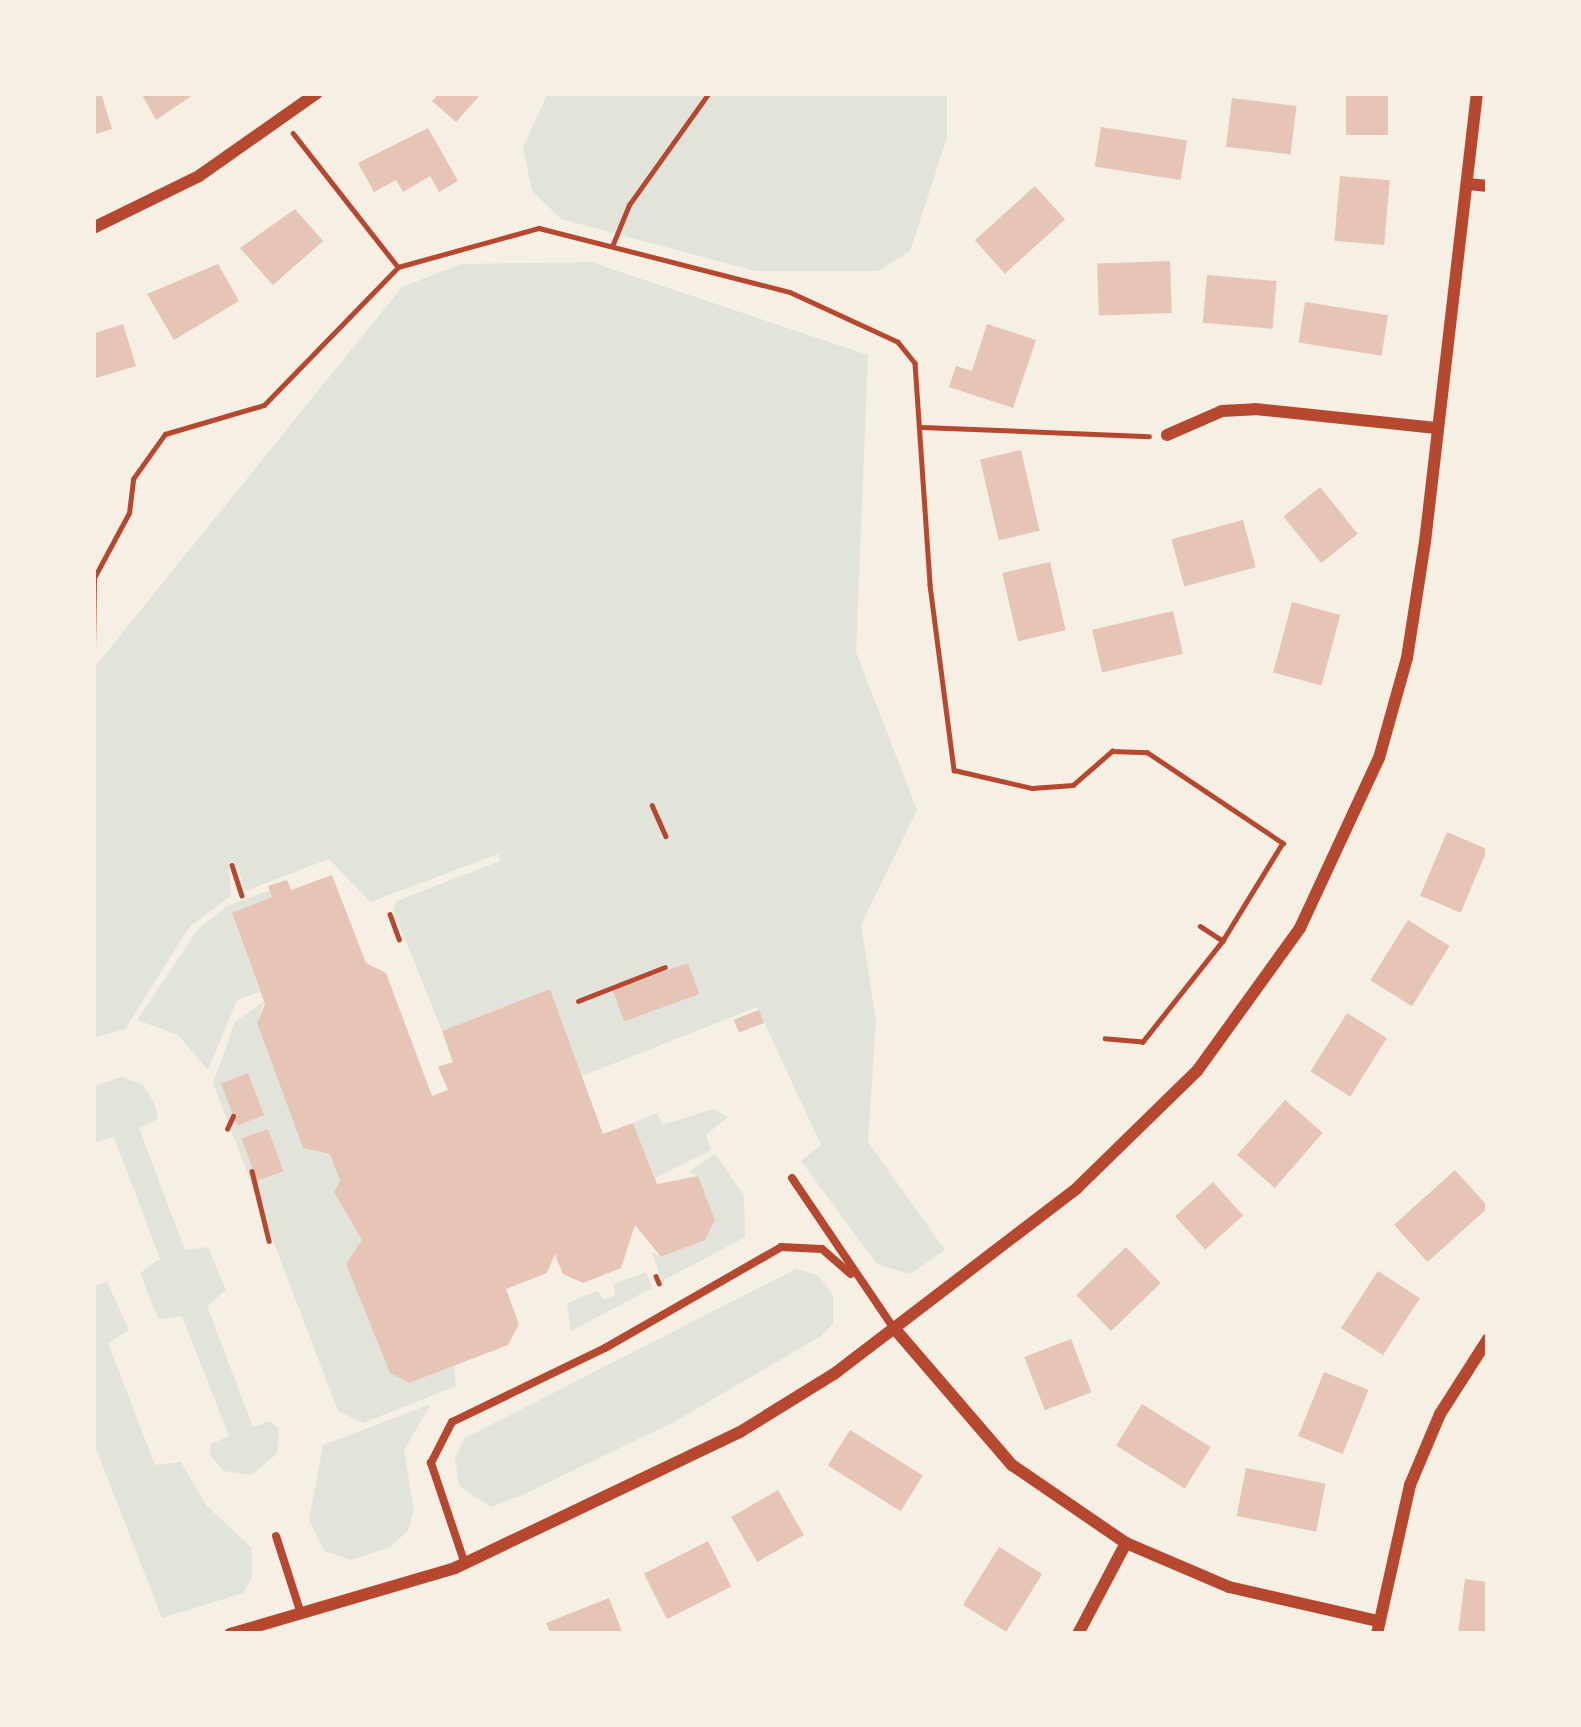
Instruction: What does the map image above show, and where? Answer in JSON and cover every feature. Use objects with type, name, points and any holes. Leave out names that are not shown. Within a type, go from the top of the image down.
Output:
[{"type":"street","points":[[93,227],[200,176],[317,93]]},
{"type":"street","points":[[230,1634],[465,1564],[740,1432],[894,1328],[1136,1134],[1249,1006],[1300,928],[1354,823],[1401,678],[1477,93]]},
{"type":"street","points":[[1468,184],[1488,186]]},
{"type":"street","points":[[1167,435],[1222,411],[1255,409],[1436,428]]},
{"type":"street","points":[[894,1328],[1012,1465],[1126,1543],[1229,1587],[1377,1628],[1410,1485],[1440,1414],[1488,1339]]},
{"type":"street","points":[[1078,1634],[1126,1543]]},
{"type":"lane","points":[[792,1178],[851,1274],[894,1328]]},
{"type":"lane","points":[[465,1564],[431,1462],[452,1422],[605,1348],[781,1247],[822,1249],[851,1274]]},
{"type":"lane","points":[[276,1536],[302,1615]]},
{"type":"path","points":[[612,246],[629,205],[709,93]]},
{"type":"path","points":[[283,120],[398,268]]},
{"type":"path","points":[[93,650],[94,578],[129,513],[133,479],[165,434],[264,406],[398,268],[538,228],[790,292],[877,328],[914,363],[930,585],[954,770],[1032,788],[1072,785],[1112,751],[1147,752],[1283,843],[1223,940],[1143,1042],[1105,1039]]},
{"type":"path","points":[[922,428],[1102,440],[1167,435]]},
{"type":"path","points":[[652,805],[666,836]]},
{"type":"path","points":[[232,865],[242,895]]},
{"type":"path","points":[[390,914],[399,939]]},
{"type":"path","points":[[1200,926],[1223,940]]},
{"type":"path","points":[[578,1001],[665,967]]},
{"type":"path","points":[[227,1130],[233,1116]]},
{"type":"path","points":[[252,1171],[269,1241]]},
{"type":"shaded area","points":[[548,93],[947,93],[947,138],[910,251],[878,271],[755,271],[561,219],[532,191],[523,147]]},
{"type":"shaded area","points":[[591,262],[868,355],[856,652],[917,810],[861,925],[876,1020],[868,1142],[945,1250],[910,1274],[877,1264],[801,1161],[821,1145],[757,1007],[582,1076],[550,989],[442,1031],[393,909],[397,901],[500,861],[498,854],[370,902],[329,859],[245,891],[237,865],[229,865],[231,896],[190,926],[125,1029],[93,1038],[93,669],[402,287],[461,264]]},
{"type":"shaded area","points":[[270,890],[272,897],[232,914],[260,992],[237,1000],[208,1070],[178,1035],[137,1020],[198,929],[227,906]]},
{"type":"shaded area","points":[[264,1001],[257,1023],[303,1148],[330,1154],[340,1181],[334,1192],[362,1240],[347,1264],[390,1372],[409,1383],[454,1366],[456,1386],[363,1423],[338,1411],[213,1083],[235,1022]]},
{"type":"shaded area","points":[[121,1077],[142,1084],[154,1102],[158,1119],[139,1128],[185,1250],[208,1247],[226,1290],[207,1306],[253,1427],[270,1421],[279,1429],[277,1454],[251,1475],[224,1471],[210,1455],[211,1444],[229,1436],[182,1316],[158,1319],[140,1273],[160,1259],[114,1137],[93,1143],[93,1087]]},
{"type":"shaded area","points":[[712,1109],[728,1117],[706,1135],[711,1150],[655,1178],[633,1123],[657,1113],[663,1125]]},
{"type":"shaded area","points":[[715,1154],[744,1195],[745,1237],[662,1281],[652,1252],[662,1257],[705,1240],[715,1220],[698,1176],[688,1172]]},
{"type":"shaded area","points":[[796,1269],[819,1276],[833,1295],[833,1324],[821,1336],[674,1422],[520,1496],[491,1507],[459,1486],[455,1458],[465,1438]]},
{"type":"shaded area","points":[[646,1272],[652,1288],[571,1331],[567,1303],[597,1291],[604,1300],[615,1295],[614,1284]]},
{"type":"shaded area","points":[[107,1282],[129,1330],[108,1343],[155,1465],[181,1462],[206,1505],[252,1548],[252,1578],[243,1593],[162,1618],[93,1441],[93,1286]]},
{"type":"shaded area","points":[[431,1404],[404,1450],[414,1510],[408,1531],[390,1547],[351,1560],[324,1551],[309,1520],[323,1445]]},
{"type":"building","points":[[101,93],[112,129],[93,135],[93,94]]},
{"type":"building","points":[[141,93],[196,93],[156,120]]},
{"type":"building","points":[[439,93],[482,93],[456,122],[432,101]]},
{"type":"building","points":[[1346,93],[1388,93],[1388,135],[1346,135]]},
{"type":"building","points":[[1232,98],[1297,106],[1291,155],[1226,147]]},
{"type":"building","points":[[1101,127],[1187,141],[1181,180],[1095,167]]},
{"type":"building","points":[[428,128],[458,181],[439,192],[430,176],[403,192],[396,180],[374,192],[358,163]]},
{"type":"building","points":[[1340,176],[1390,180],[1384,245],[1334,241]]},
{"type":"building","points":[[1035,186],[1065,219],[1005,274],[975,240]]},
{"type":"building","points":[[295,209],[323,241],[273,285],[240,248]]},
{"type":"building","points":[[1170,261],[1172,313],[1099,316],[1097,264]]},
{"type":"building","points":[[218,264],[239,301],[174,340],[147,294]]},
{"type":"building","points":[[1207,275],[1277,281],[1273,329],[1203,323]]},
{"type":"building","points":[[1305,302],[1388,315],[1382,356],[1299,342]]},
{"type":"building","points":[[123,324],[136,366],[93,379],[93,334]]},
{"type":"building","points":[[987,324],[1036,340],[1013,408],[949,387],[956,366],[972,371]]},
{"type":"building","points":[[1021,450],[1040,531],[999,540],[980,459]]},
{"type":"building","points":[[1320,487],[1358,534],[1321,563],[1283,517]]},
{"type":"building","points":[[1243,520],[1256,567],[1184,586],[1172,539]]},
{"type":"building","points":[[1050,562],[1066,630],[1018,641],[1002,573]]},
{"type":"building","points":[[1292,602],[1340,615],[1321,685],[1273,673]]},
{"type":"building","points":[[1173,611],[1183,654],[1102,673],[1092,630]]},
{"type":"building","points":[[1447,832],[1488,849],[1461,913],[1420,896]]},
{"type":"building","points":[[332,875],[366,963],[386,973],[432,1096],[448,1090],[438,1067],[453,1062],[442,1031],[550,989],[603,1134],[633,1123],[657,1184],[698,1176],[715,1220],[705,1240],[661,1257],[635,1225],[621,1268],[583,1283],[563,1274],[555,1254],[547,1273],[506,1289],[519,1324],[508,1345],[409,1383],[390,1373],[346,1264],[362,1240],[334,1192],[340,1181],[330,1154],[303,1148],[257,1023],[265,1004],[232,913],[272,897],[268,886],[287,880],[291,890]]},
{"type":"building","points":[[1408,920],[1450,946],[1412,1006],[1370,980]]},
{"type":"building","points":[[688,963],[699,994],[624,1021],[613,990]]},
{"type":"building","points":[[759,1010],[764,1023],[739,1033],[734,1020]]},
{"type":"building","points":[[1347,1013],[1387,1038],[1350,1096],[1310,1072]]},
{"type":"building","points":[[248,1073],[264,1115],[237,1125],[221,1083]]},
{"type":"building","points":[[1285,1100],[1323,1133],[1275,1188],[1237,1155]]},
{"type":"building","points":[[268,1129],[283,1171],[257,1181],[242,1139]]},
{"type":"building","points":[[1455,1170],[1488,1208],[1428,1262],[1394,1225]]},
{"type":"building","points":[[1213,1182],[1243,1215],[1205,1250],[1175,1216]]},
{"type":"building","points":[[1126,1247],[1161,1283],[1111,1331],[1076,1295]]},
{"type":"building","points":[[1378,1271],[1420,1298],[1383,1355],[1341,1328]]},
{"type":"building","points":[[1071,1339],[1091,1392],[1045,1410],[1024,1357]]},
{"type":"building","points":[[1324,1372],[1369,1390],[1343,1454],[1298,1436]]},
{"type":"building","points":[[1142,1404],[1211,1447],[1185,1488],[1116,1446]]},
{"type":"building","points":[[850,1430],[923,1476],[901,1511],[828,1466]]},
{"type":"building","points":[[1246,1468],[1326,1483],[1316,1532],[1237,1516]]},
{"type":"building","points":[[778,1490],[804,1535],[757,1562],[731,1517]]},
{"type":"building","points":[[708,1541],[731,1586],[667,1619],[644,1574]]},
{"type":"building","points":[[999,1547],[1042,1574],[1006,1632],[963,1605]]},
{"type":"building","points":[[1465,1579],[1488,1582],[1488,1634],[1458,1634]]},
{"type":"building","points":[[609,1598],[623,1634],[551,1634],[546,1623]]}]
